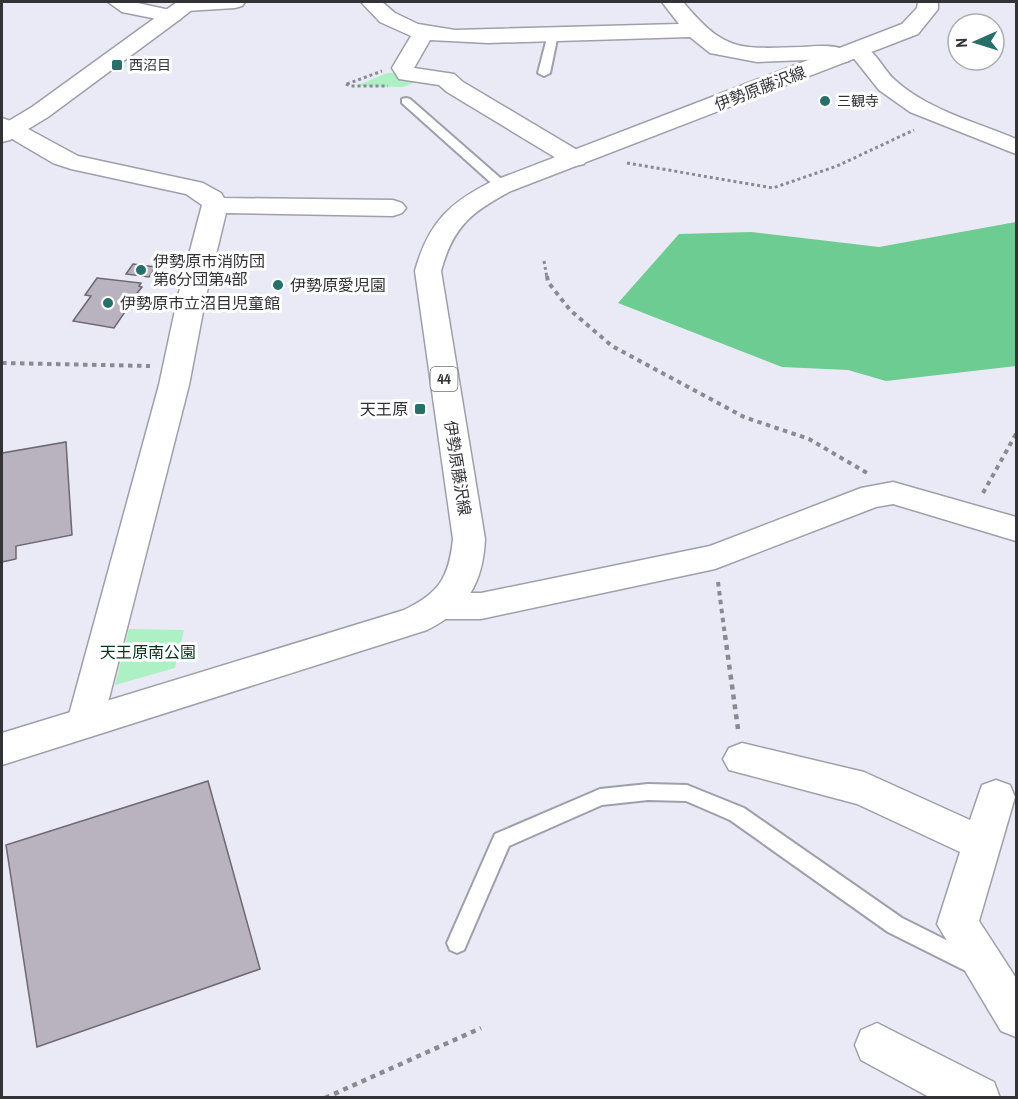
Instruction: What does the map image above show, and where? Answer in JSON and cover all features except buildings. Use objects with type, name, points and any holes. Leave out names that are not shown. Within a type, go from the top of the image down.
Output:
[{"type":"street","points":[[118,2],[129,8],[182,8],[235,2]]},
{"type":"street","points":[[370,2],[399,24],[424,33],[441,35],[695,30]]},
{"type":"street","points":[[672,2],[695,30],[718,48],[739,53],[850,53],[887,85],[918,107],[1017,147]]},
{"type":"street","name":"伊勢原藤沢線","points":[[2,749],[415,620],[441,606],[461,580],[468,558],[469,538],[428,271],[433,250],[454,216],[481,196],[502,186],[580,158],[910,29],[927,9],[928,2]]},
{"type":"street","points":[[85,722],[178,366],[192,296],[215,205],[212,198],[194,188],[71,162],[5,130],[182,8]]},
{"type":"street","points":[[424,33],[403,68],[407,74],[446,79],[455,87],[580,158]]},
{"type":"street","points":[[215,205],[393,207]]},
{"type":"street","points":[[441,606],[482,606],[715,557],[872,496],[893,493],[1017,529]]},
{"type":"street","points":[[742,759],[864,789],[982,844]]},
{"type":"street","points":[[996,797],[958,924],[1017,1016]]},
{"type":"street","points":[[877,1045],[978,1098]]},
{"type":"lane","points":[[544,73],[553,34]]},
{"type":"lane","points":[[406,101],[502,186]]},
{"type":"lane","points":[[457,943],[502,840],[600,797],[648,792],[687,793],[737,814],[895,925],[987,970]]},
{"type":"path","points":[[372,74],[346,84],[401,89],[406,94],[406,101]]},
{"type":"path","points":[[580,158],[773,188],[837,166],[943,118]]},
{"type":"path","points":[[544,261],[548,282],[570,310],[612,346],[744,417],[809,439],[884,483],[893,493]]},
{"type":"path","points":[[2,363],[178,366]]},
{"type":"path","points":[[970,514],[1017,434]]},
{"type":"path","points":[[715,557],[742,759]]},
{"type":"path","points":[[326,1098],[481,1029]]},
{"type":"green space","points":[[387,73],[398,73],[420,80],[403,87],[356,86]]},
{"type":"green space","points":[[1016,222],[1016,366],[886,381],[848,370],[782,367],[618,303],[679,234],[751,232],[879,247]]},
{"type":"green space","name":"天王原南公園","points":[[129,629],[184,630],[175,668],[115,685]]},
{"type":"place","name":"西沼目","points":[[117,65]]},
{"type":"place","name":"三観寺","points":[[825,101]]},
{"type":"place","name":"伊勢原市消防団 第6分団第4部","points":[[141,270]]},
{"type":"place","name":"伊勢原愛児園","points":[[278,285]]},
{"type":"place","name":"伊勢原市立沼目児童館","points":[[108,303]]},
{"type":"place","name":"天王原","points":[[420,409]]}]
